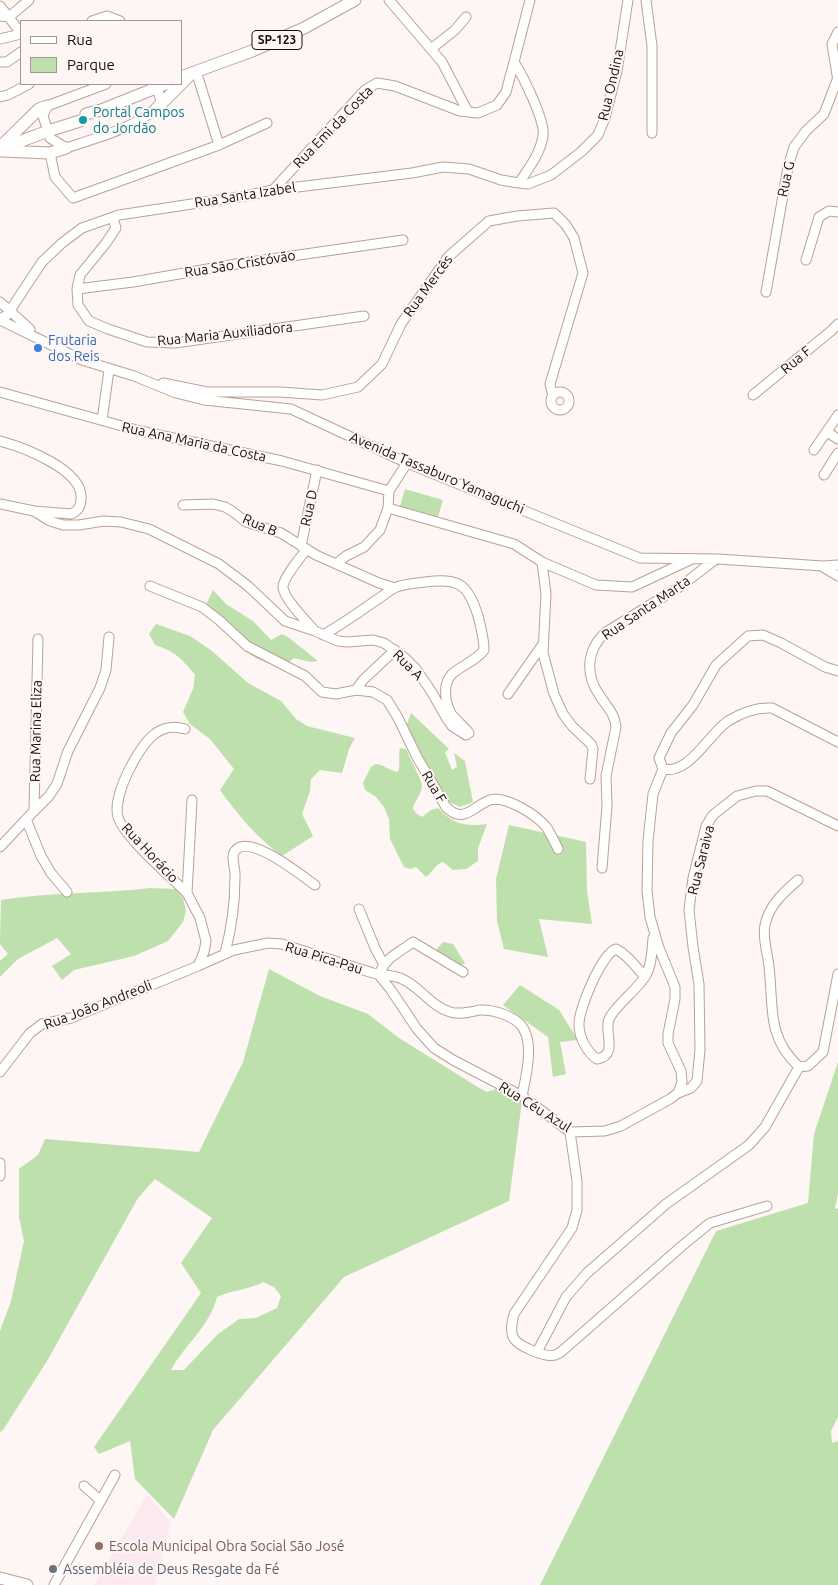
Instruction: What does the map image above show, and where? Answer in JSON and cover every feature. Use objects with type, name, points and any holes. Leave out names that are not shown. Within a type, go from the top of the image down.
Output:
[{"type":"main road","name":"SP-123","points":[[182,77],[252,51],[304,28],[356,0]]},
{"type":"main road","points":[[182,72],[195,71]]},
{"type":"main road","points":[[182,84],[195,71]]},
{"type":"main road","points":[[0,149],[83,118],[159,85]]},
{"type":"main road","points":[[153,112],[181,85]]},
{"type":"main road","points":[[0,149],[39,108],[47,106]]},
{"type":"main road","points":[[0,149],[50,153],[66,148]]},
{"type":"main road","points":[[0,1578],[27,1585]]},
{"type":"street","points":[[4,17],[29,0]]},
{"type":"street","points":[[389,0],[442,62],[468,112]]},
{"type":"street","points":[[519,183],[537,156],[544,134],[533,98],[514,62],[530,0]]},
{"type":"street","name":"Rua Ondina","points":[[519,183],[528,184],[551,175],[582,152],[598,135],[605,118],[617,71],[628,0]]},
{"type":"street","points":[[646,0],[652,46],[652,133]]},
{"type":"street","points":[[0,6],[4,17],[20,32]]},
{"type":"street","points":[[95,20],[107,16],[117,20]]},
{"type":"street","points":[[431,49],[455,30],[466,17]]},
{"type":"street","points":[[838,32],[832,44],[838,81]]},
{"type":"street","points":[[0,39],[20,33]]},
{"type":"street","points":[[0,62],[7,62],[20,53]]},
{"type":"street","name":"Rua Emi da Costa","points":[[273,190],[365,90],[377,83],[395,86],[460,111],[478,113],[497,105],[506,92],[514,62]]},
{"type":"street","points":[[195,71],[219,145]]},
{"type":"street","name":"Rua G","points":[[766,292],[783,192],[794,147],[806,131],[824,114],[838,81]]},
{"type":"street","points":[[0,97],[27,85]]},
{"type":"street","points":[[103,85],[47,106],[44,116],[50,138],[66,148],[132,124],[153,112],[161,101],[159,85]]},
{"type":"street","points":[[50,153],[55,177],[73,198],[219,145],[267,123]]},
{"type":"street","name":"Rua Santa Izabel","points":[[0,319],[5,318],[42,262],[62,243],[82,228],[113,218],[273,190],[412,173],[443,167],[469,169],[501,180],[519,183]]},
{"type":"street","points":[[806,260],[820,216],[829,212],[838,212]]},
{"type":"street","name":"Rua Mercês","points":[[134,376],[207,392],[280,392],[322,395],[358,387],[382,364],[401,324],[448,257],[489,221],[517,216],[554,213],[566,225],[574,238],[583,273],[550,384],[553,396]]},
{"type":"street","points":[[77,289],[80,275],[116,228],[113,218]]},
{"type":"street","name":"Rua São Cristóvão","points":[[77,289],[403,240]]},
{"type":"street","name":"Rua Maria Auxiliadora","points":[[77,289],[78,305],[89,321],[147,342],[175,343],[364,316]]},
{"type":"street","points":[[0,302],[44,340]]},
{"type":"street","points":[[0,319],[44,340]]},
{"type":"street","name":"Rua F","points":[[754,395],[838,324]]},
{"type":"street","name":"Avenida Tassaburo Yamaguchi","points":[[44,340],[82,360],[109,370],[134,376],[156,386],[204,400],[291,408],[408,463],[640,558],[716,559],[838,566]]},
{"type":"street","points":[[102,420],[109,370]]},
{"type":"street","name":"Rua Ana Maria da Costa","points":[[0,392],[140,431],[282,461],[389,491]]},
{"type":"street","points":[[814,450],[838,416]]},
{"type":"street","points":[[827,432],[838,439]]},
{"type":"street","points":[[0,442],[11,444],[40,456],[68,474],[81,492],[80,507],[71,514],[34,511],[0,504]]},
{"type":"street","points":[[824,475],[838,453]]},
{"type":"street","points":[[336,564],[346,556],[364,547],[380,530],[388,508],[389,491],[408,463]]},
{"type":"street","name":"Rua D","points":[[317,470],[304,547],[283,585],[284,592],[291,602],[319,633]]},
{"type":"street","name":"Rua B","points":[[183,505],[213,504],[225,507],[232,510],[246,522],[281,533],[336,564],[395,588]]},
{"type":"street","points":[[388,508],[514,544],[542,562],[596,585],[632,587],[693,559]]},
{"type":"street","name":"Rua A","points":[[34,511],[50,521],[62,525],[79,526],[104,521],[121,522],[149,529],[219,564],[248,586],[285,622],[319,633],[338,642],[373,640],[384,643],[395,650],[416,669],[452,726],[466,735],[468,733],[452,714],[445,693],[448,681],[453,674],[470,663],[484,650],[484,640],[472,597],[467,590],[457,583],[444,580],[409,584],[395,588]]},
{"type":"street","name":"Rua Santa Marta","points":[[602,868],[607,806],[606,776],[616,720],[599,695],[589,674],[589,662],[597,640],[606,632],[680,586],[716,559]]},
{"type":"street","points":[[542,562],[546,594],[544,653],[557,700],[563,714],[572,726],[591,744],[593,749],[590,779]]},
{"type":"street","points":[[823,566],[838,576]]},
{"type":"street","name":"Rua F","points":[[150,586],[202,607],[247,646],[305,676],[322,692],[336,694],[356,690],[374,692],[387,700],[417,757],[446,807],[452,813],[460,815],[469,812],[492,799],[515,804],[547,828],[558,849]]},
{"type":"street","points":[[319,633],[338,627],[395,588]]},
{"type":"street","points":[[678,1093],[682,1082],[681,1071],[668,1043],[668,1034],[676,999],[674,987],[659,948],[650,917],[647,892],[648,841],[653,794],[663,769],[659,758],[670,733],[693,705],[716,665],[748,636],[763,635],[825,668],[838,670]]},
{"type":"street","points":[[0,847],[49,796],[57,784],[68,752],[100,688],[106,670],[109,637]]},
{"type":"street","name":"Rua Marina Eliza","points":[[34,811],[38,639]]},
{"type":"street","points":[[508,694],[543,644]]},
{"type":"street","points":[[356,690],[363,680],[395,650]]},
{"type":"street","points":[[663,769],[676,769],[686,763],[728,721],[765,707],[772,708],[838,742]]},
{"type":"street","name":"Rua Horácio","points":[[185,728],[168,728],[157,732],[142,747],[123,782],[118,805],[118,816],[124,830],[187,893]]},
{"type":"street","name":"Rua Saraiva","points":[[678,1093],[691,1088],[697,1081],[700,1050],[699,984],[692,947],[690,910],[693,878],[706,826],[713,815],[738,796],[756,790],[767,791],[838,826]]},
{"type":"street","points":[[192,800],[187,893],[200,918],[206,941],[198,966]]},
{"type":"street","points":[[26,819],[41,856],[51,874],[67,892]]},
{"type":"street","points":[[224,953],[235,909],[236,874],[233,855],[235,850],[241,846],[250,846],[264,852],[315,884]]},
{"type":"street","points":[[798,880],[771,908],[764,926],[773,1025],[779,1041],[799,1067]]},
{"type":"street","points":[[359,909],[374,948],[383,964]]},
{"type":"street","points":[[645,977],[628,957],[616,949],[612,950],[605,960],[586,994],[578,1025],[583,1043],[597,1059],[603,1058],[608,1054],[610,1046],[609,1019],[622,1001],[645,977],[650,966],[654,931]]},
{"type":"street","points":[[379,974],[383,964],[413,942],[463,972]]},
{"type":"street","name":"Rua Pica-Pau","points":[[212,960],[224,953],[268,943],[282,944],[379,974],[401,978],[438,1006],[450,1012],[462,1013],[483,1010],[502,1013],[519,1024],[526,1034],[529,1045],[526,1080],[522,1096]]},
{"type":"street","name":"Rua João Andreoli","points":[[0,1072],[30,1033],[42,1024],[71,1018],[212,960]]},
{"type":"street","name":"Rua Céu Azul","points":[[379,974],[417,1030],[434,1048],[522,1096],[570,1132],[605,1131],[621,1126],[678,1093]]},
{"type":"street","points":[[799,1067],[808,1066],[823,1052],[838,974]]},
{"type":"street","points":[[537,1352],[566,1297],[587,1273],[666,1204],[749,1144],[765,1127],[799,1067]]},
{"type":"street","points":[[570,1132],[577,1181],[577,1210],[572,1228],[514,1314],[511,1327],[513,1337],[519,1345],[537,1352],[555,1356],[562,1351],[710,1223],[768,1206]]},
{"type":"street","points":[[0,1163],[0,1176]]},
{"type":"street","points":[[54,1585],[115,1475]]},
{"type":"street","points":[[84,1486],[101,1501]]},
{"type":"shaded area","points":[[147,1495],[171,1522],[155,1585],[94,1585]]},
{"type":"green space","points":[[405,489],[443,500],[438,517],[400,506]]},
{"type":"green space","points":[[213,590],[226,604],[253,621],[271,640],[282,634],[318,661],[311,662],[294,658],[289,662],[290,672],[245,651],[208,615],[202,613]]},
{"type":"green space","points":[[156,624],[190,636],[212,651],[248,683],[281,701],[296,719],[307,726],[355,738],[349,749],[342,773],[320,770],[311,779],[310,791],[302,814],[313,836],[282,856],[248,826],[220,790],[234,769],[210,739],[190,724],[183,712],[193,689],[195,675],[178,656],[155,645],[149,634]]},
{"type":"green space","points":[[411,713],[449,749],[445,752],[452,770],[457,767],[454,753],[465,761],[473,802],[460,807],[447,801],[403,735]]},
{"type":"green space","points":[[400,748],[406,749],[422,784],[413,809],[417,814],[422,817],[431,810],[438,808],[449,818],[460,823],[472,825],[487,824],[478,848],[478,861],[466,869],[453,870],[443,862],[438,864],[426,877],[416,867],[410,869],[404,867],[390,839],[389,819],[384,807],[376,797],[365,790],[363,783],[371,767],[375,764],[398,772]]},
{"type":"green space","points":[[509,825],[586,842],[587,891],[592,924],[539,919],[548,957],[504,949],[497,921],[496,879]]},
{"type":"green space","points":[[150,888],[176,889],[183,898],[186,911],[183,922],[168,941],[134,956],[74,970],[62,980],[52,966],[71,954],[57,938],[18,959],[0,977],[0,961],[8,954],[0,944],[1,900]]},
{"type":"green space","points":[[443,942],[453,944],[465,963],[454,971],[429,958]]},
{"type":"green space","points":[[269,969],[320,996],[368,1014],[399,1038],[476,1086],[487,1092],[499,1088],[522,1101],[509,1201],[344,1277],[213,1430],[174,1519],[135,1479],[130,1441],[99,1454],[94,1447],[201,1293],[181,1263],[212,1218],[155,1179],[138,1198],[47,1361],[0,1432],[0,1331],[11,1301],[24,1241],[19,1217],[19,1169],[38,1155],[45,1139],[199,1152],[243,1062]],"holes":[[[263,1282],[274,1287],[281,1296],[277,1308],[256,1318],[239,1319],[217,1335],[184,1370],[171,1370],[209,1317],[217,1297]]]},
{"type":"green space","points":[[520,985],[559,1010],[578,1040],[560,1042],[566,1074],[553,1077],[548,1037],[503,1005]]},
{"type":"green space","points":[[838,1062],[838,1194],[835,1208],[838,1209],[838,1417],[831,1431],[832,1443],[838,1441],[838,1585],[540,1585],[716,1231],[808,1203],[814,1134]]},
{"type":"place","name":"Portal Campos do Jordão","points":[[83,120]]},
{"type":"place","name":"Frutaria dos Reis","points":[[38,348]]},
{"type":"place","name":"Escola Municipal Obra Social São José","points":[[99,1546]]},
{"type":"place","name":"Assembléia de Deus Resgate da Fé","points":[[53,1569]]}]
